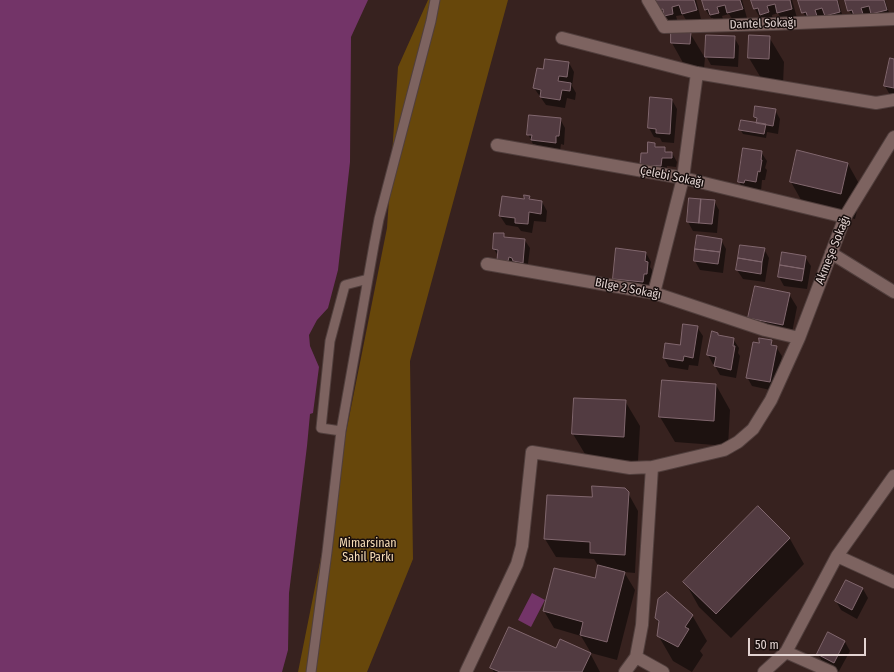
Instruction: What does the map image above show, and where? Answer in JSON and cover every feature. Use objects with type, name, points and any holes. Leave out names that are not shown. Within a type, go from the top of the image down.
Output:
[{"type":"street","points":[[311,672],[341,431],[368,279],[379,219],[431,21],[434,0]]},
{"type":"street","name":"Dantel Sokağı","points":[[648,0],[664,27],[894,19]]},
{"type":"street","points":[[562,38],[697,73],[876,103],[894,100]]},
{"type":"street","points":[[654,293],[683,178],[697,73]]},
{"type":"street","name":"Akmeşe Sokağı","points":[[466,672],[517,564],[522,546],[532,452],[630,468],[652,467],[724,450],[746,436],[771,400],[799,338],[845,217],[894,136]]},
{"type":"street","name":"Çelebi Sokağı","points":[[498,145],[683,178],[845,217]]},
{"type":"street","points":[[831,253],[894,292]]},
{"type":"street","name":"Bilge 2 Sokağı","points":[[487,264],[654,293],[765,330],[799,338]]},
{"type":"street","points":[[341,431],[321,428],[330,341],[345,285],[368,279]]},
{"type":"street","points":[[625,672],[636,657],[642,625],[652,467]]},
{"type":"street","points":[[764,672],[786,652],[837,556],[894,476]]},
{"type":"street","points":[[837,556],[894,582]]},
{"type":"street","points":[[786,652],[832,672]]},
{"type":"street","points":[[636,657],[663,672]]},
{"type":"green space","name":"Mimarsinan Sahil Parkı","points":[[428,0],[508,0],[410,361],[413,559],[367,672],[298,672],[387,228],[398,67]]},
{"type":"shaded area","points":[[0,0],[368,0],[351,37],[350,162],[338,270],[328,308],[317,320],[309,335],[310,346],[319,367],[313,413],[310,414],[289,593],[288,650],[282,672],[0,672]]},
{"type":"shaded area","points":[[532,593],[545,600],[531,627],[518,620]]},
{"type":"building","points":[[656,0],[694,0],[697,10],[682,14],[679,5],[672,7],[673,14],[664,16],[663,9],[659,10]]},
{"type":"building","points":[[702,0],[740,0],[743,9],[727,13],[725,5],[717,7],[719,13],[710,15],[708,9],[705,10]]},
{"type":"building","points":[[751,0],[790,0],[792,9],[777,13],[775,4],[767,6],[769,12],[760,15],[758,8],[754,9]]},
{"type":"building","points":[[798,0],[837,0],[840,12],[825,16],[822,8],[815,10],[817,16],[808,18],[806,12],[802,13]]},
{"type":"building","points":[[845,0],[884,0],[887,10],[871,14],[869,6],[861,8],[863,14],[854,16],[852,10],[848,11]]},
{"type":"building","points":[[671,32],[691,32],[690,44],[671,43]]},
{"type":"building","points":[[706,35],[735,36],[734,58],[705,57]]},
{"type":"building","points":[[749,35],[770,36],[769,59],[748,58]]},
{"type":"building","points":[[890,58],[894,59],[894,88],[884,86]]},
{"type":"building","points":[[545,59],[569,62],[567,77],[559,76],[558,81],[571,83],[570,91],[562,90],[560,100],[540,97],[541,90],[533,88],[537,68],[543,69]]},
{"type":"building","points":[[650,97],[672,99],[670,134],[656,133],[656,129],[648,128]]},
{"type":"building","points":[[755,106],[776,109],[773,126],[756,123],[757,118],[754,117]]},
{"type":"building","points":[[529,115],[561,118],[559,136],[556,136],[556,143],[531,140],[532,135],[527,135]]},
{"type":"building","points":[[741,120],[766,124],[764,134],[739,130]]},
{"type":"building","points":[[648,142],[655,143],[655,147],[665,147],[665,152],[672,152],[672,158],[662,158],[661,166],[640,165],[641,153],[647,153]]},
{"type":"building","points":[[743,148],[762,151],[760,172],[758,171],[756,182],[745,180],[744,183],[738,182]]},
{"type":"building","points":[[797,150],[848,163],[841,194],[790,182]]},
{"type":"building","points":[[524,195],[530,196],[529,199],[542,201],[541,214],[529,212],[528,224],[515,223],[515,218],[499,216],[502,196],[524,199]]},
{"type":"building","points":[[689,198],[701,199],[699,223],[687,222]]},
{"type":"building","points":[[701,199],[715,200],[712,224],[699,223]]},
{"type":"building","points":[[494,233],[504,233],[504,237],[525,239],[523,263],[513,261],[512,258],[509,257],[508,261],[497,260],[498,250],[493,249]]},
{"type":"building","points":[[697,235],[722,239],[720,252],[695,249]]},
{"type":"building","points":[[740,245],[765,248],[762,262],[738,258]]},
{"type":"building","points":[[616,248],[646,252],[645,261],[648,262],[647,274],[644,274],[643,282],[613,279]]},
{"type":"building","points":[[695,249],[720,252],[718,264],[694,261]]},
{"type":"building","points":[[782,252],[806,256],[804,269],[780,265]]},
{"type":"building","points":[[738,258],[762,262],[761,274],[736,270]]},
{"type":"building","points":[[780,265],[804,269],[802,281],[778,277]]},
{"type":"building","points":[[755,286],[790,293],[783,325],[748,318]]},
{"type":"building","points":[[683,324],[698,326],[693,358],[684,356],[683,361],[663,358],[665,343],[680,345]]},
{"type":"building","points":[[712,331],[718,333],[718,335],[734,338],[733,346],[735,346],[731,370],[714,366],[716,357],[707,355]]},
{"type":"building","points":[[759,338],[772,340],[771,345],[777,346],[770,382],[746,378],[753,342],[759,343]]},
{"type":"building","points":[[662,380],[716,384],[714,421],[659,417]]},
{"type":"building","points":[[574,398],[626,400],[624,437],[572,434]]},
{"type":"building","points":[[592,486],[625,488],[629,492],[625,555],[590,553],[590,542],[544,539],[547,495],[592,497]]},
{"type":"building","points":[[758,506],[790,538],[716,614],[683,582]]},
{"type":"building","points":[[598,565],[625,572],[607,642],[580,635],[583,622],[543,611],[554,568],[595,578]]},
{"type":"building","points":[[846,580],[863,588],[852,610],[835,601]]},
{"type":"building","points":[[667,592],[693,615],[685,627],[689,629],[678,647],[657,636],[659,621],[655,618],[658,599]]},
{"type":"building","points":[[509,627],[556,648],[560,639],[591,653],[582,672],[500,672],[490,668]]},
{"type":"building","points":[[828,632],[845,641],[834,663],[817,654]]}]
